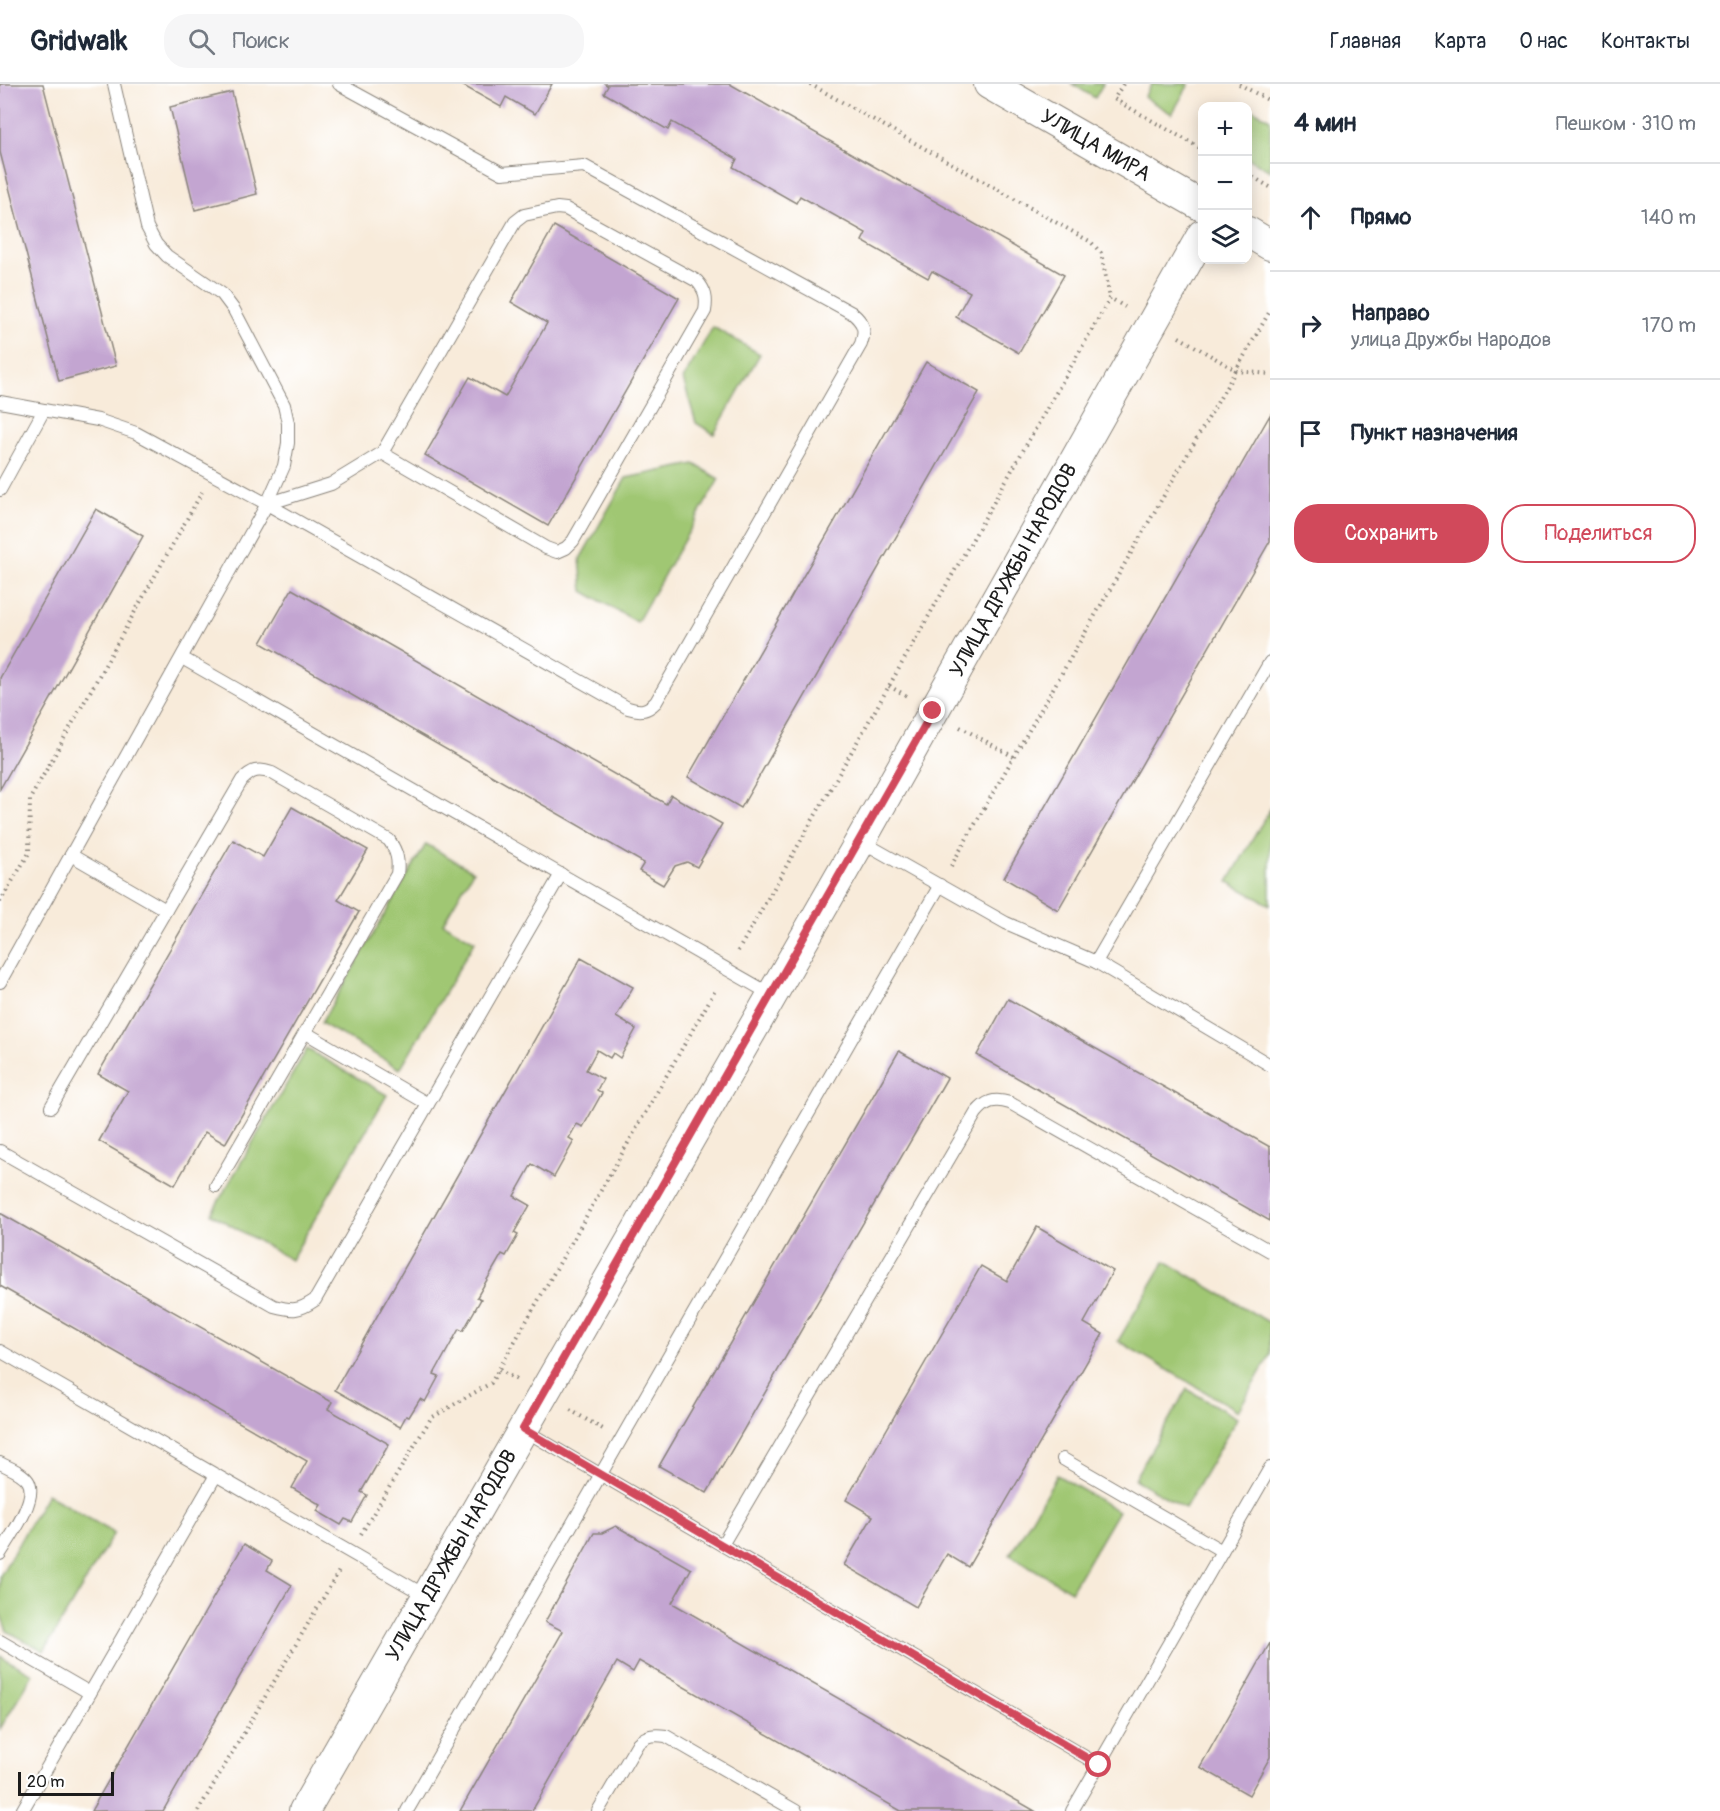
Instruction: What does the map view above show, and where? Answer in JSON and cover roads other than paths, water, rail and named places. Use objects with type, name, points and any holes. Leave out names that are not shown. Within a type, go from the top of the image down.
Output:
[{"type":"street","name":"УЛИЦА МИРА","points":[[989,84],[1198,203]]},
{"type":"street","points":[[1252,234],[1270,245]]},
{"type":"street","name":"УЛИЦА ДРУЖБЫ НАРОДОВ","points":[[304,1811],[861,840],[1198,244]]},
{"type":"lane","points":[[0,982],[267,504],[284,466],[288,443],[288,423],[284,405],[234,310],[222,294],[167,256],[151,236],[114,84]]},
{"type":"lane","points":[[0,402],[98,420],[136,433],[267,504],[628,708],[638,711],[649,709],[656,702],[861,344],[865,331],[861,320],[584,166],[502,173],[339,84]]},
{"type":"lane","points":[[267,504],[331,484],[382,453],[515,222],[524,215],[557,208],[566,209],[697,281],[703,288],[707,299],[705,311],[573,541],[566,548],[557,552],[546,548],[382,453]]},
{"type":"lane","points":[[0,490],[44,410]]},
{"type":"lane","points":[[182,658],[772,995]]},
{"type":"lane","points":[[1096,962],[1270,662]]},
{"type":"lane","points":[[51,1107],[242,780],[250,771],[261,769],[272,773],[389,840],[399,861],[398,874],[216,1186]]},
{"type":"lane","points":[[861,840],[1006,923],[1096,962],[1270,1065]]},
{"type":"lane","points":[[71,855],[166,910]]},
{"type":"lane","points":[[0,1150],[274,1306],[291,1310],[303,1308],[315,1300],[561,874]]},
{"type":"lane","points":[[407,1811],[940,885]]},
{"type":"lane","points":[[306,1033],[428,1104]]},
{"type":"lane","points":[[723,1545],[970,1124],[985,1103],[998,1100],[1010,1103],[1270,1251]]},
{"type":"lane","points":[[0,1351],[428,1597]]},
{"type":"lane","points":[[523,1429],[1099,1765]]},
{"type":"lane","points":[[1064,1459],[1222,1551]]},
{"type":"lane","points":[[0,1463],[21,1474],[29,1482],[31,1491],[29,1502],[0,1554]]},
{"type":"lane","points":[[1072,1811],[1270,1468]]},
{"type":"lane","points":[[22,1811],[216,1475]]},
{"type":"lane","points":[[0,1641],[90,1693]]},
{"type":"lane","points":[[598,1811],[638,1743],[645,1737],[655,1734],[666,1736],[796,1811]]}]
